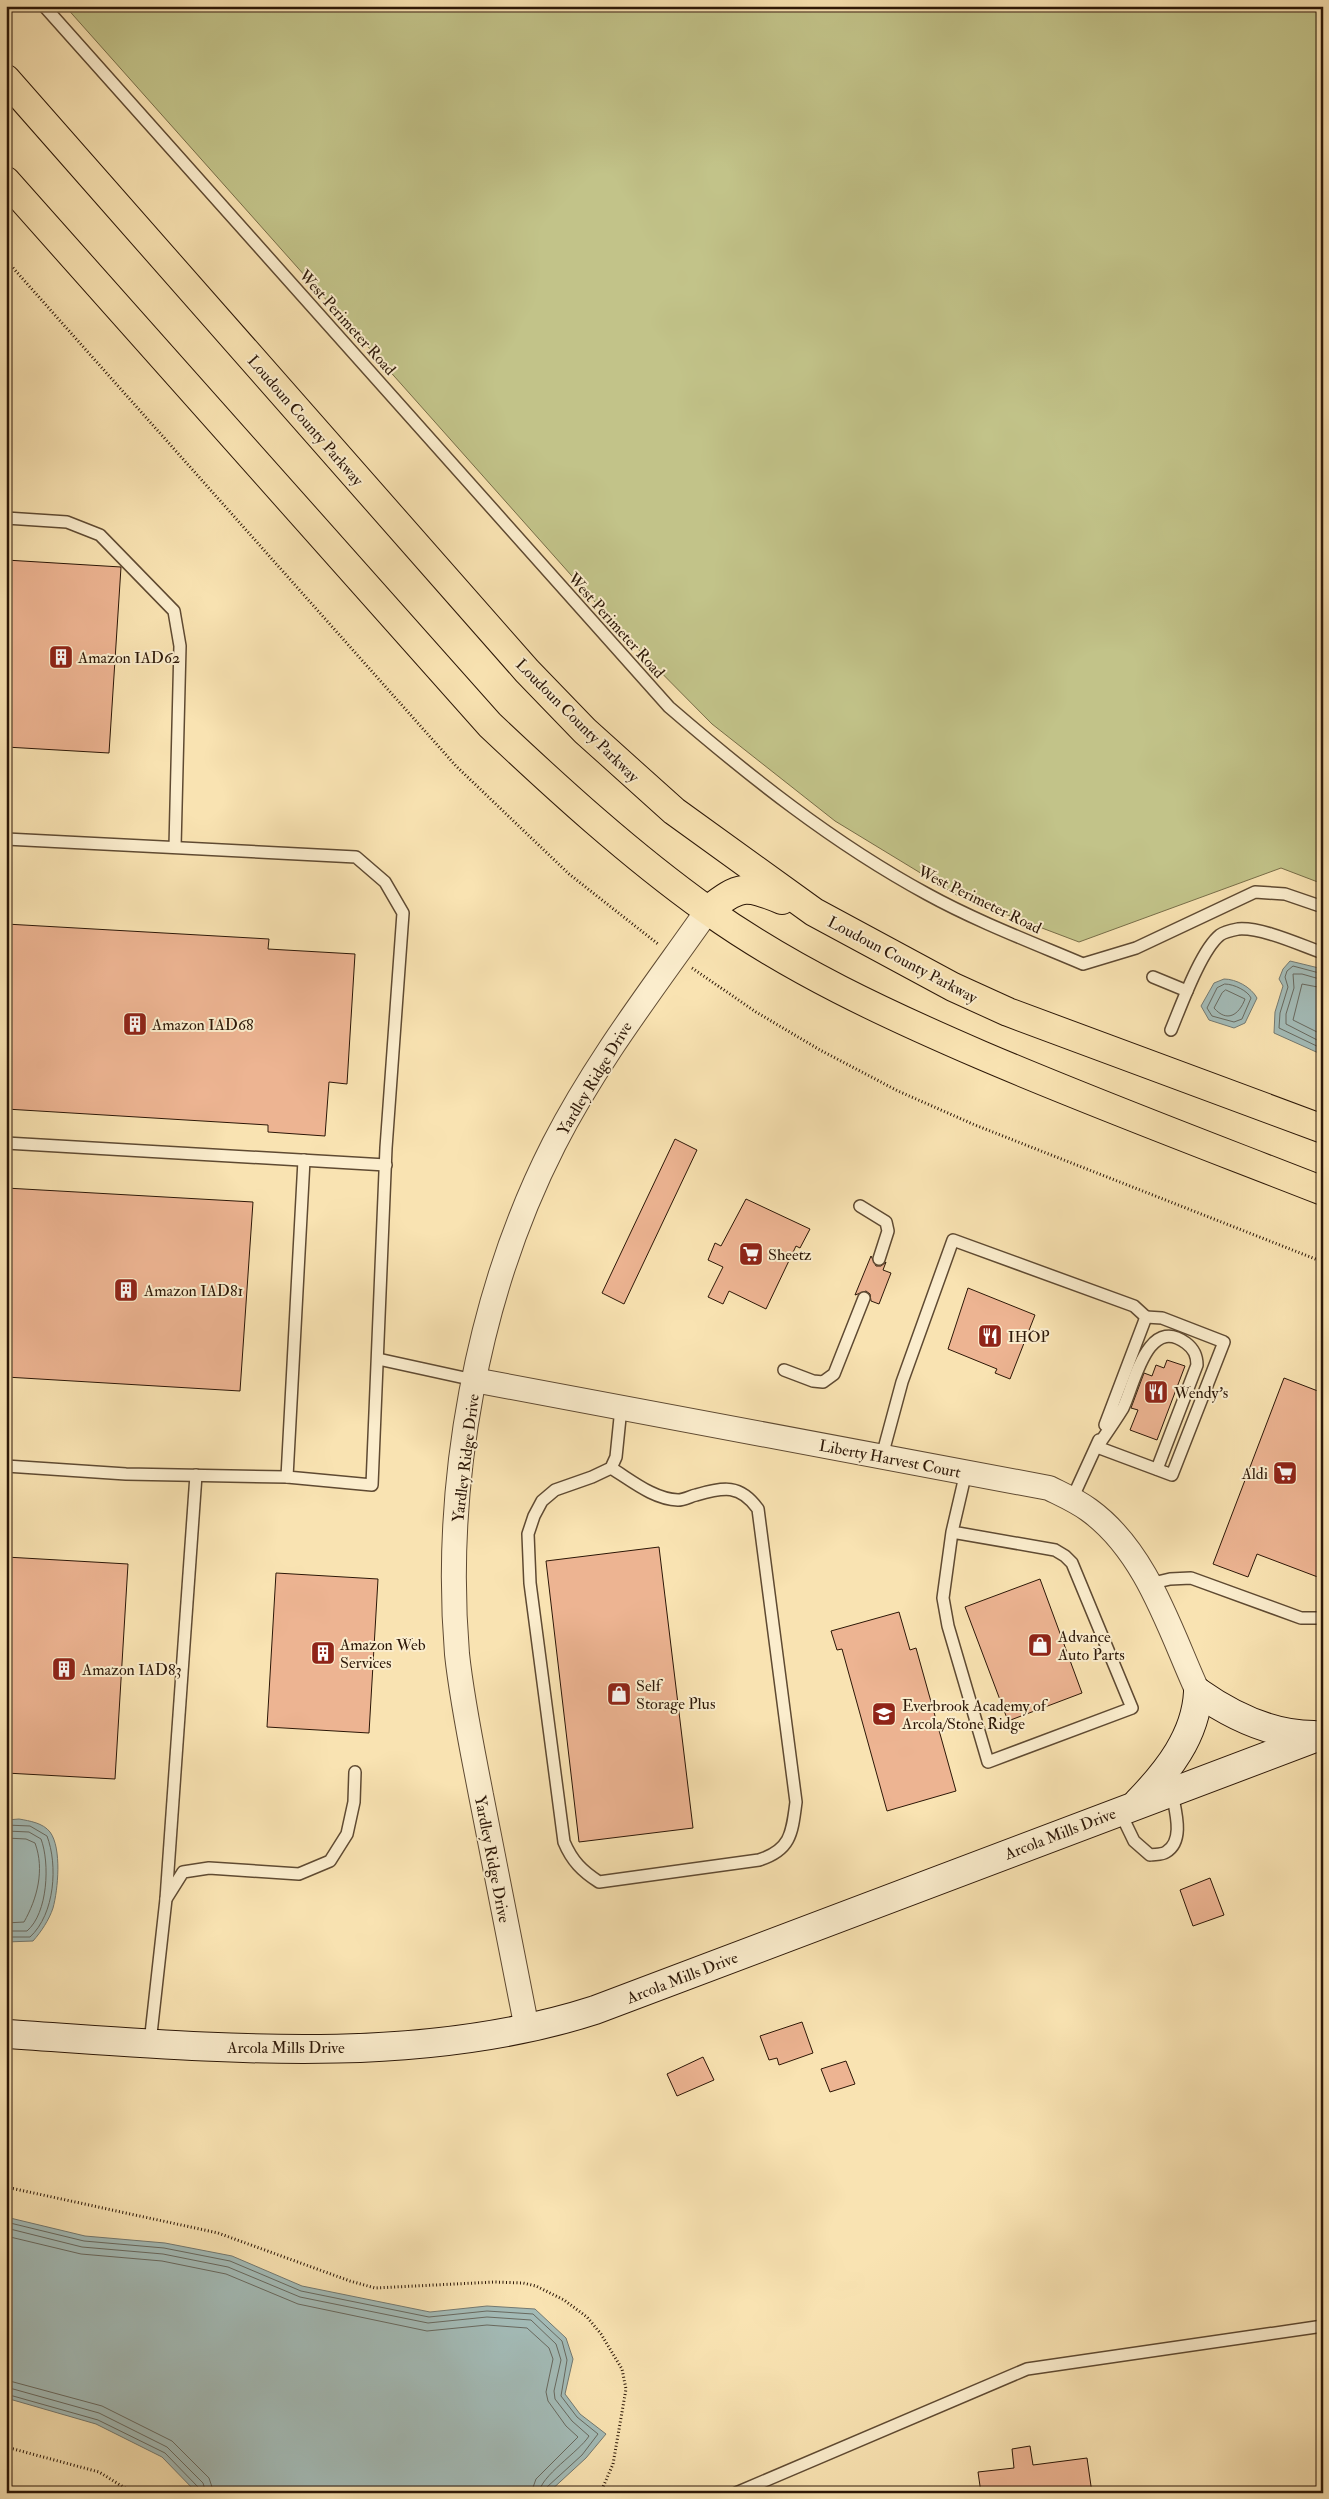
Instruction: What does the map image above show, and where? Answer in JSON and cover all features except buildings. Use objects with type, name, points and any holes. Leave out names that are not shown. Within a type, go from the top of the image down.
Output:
[{"type":"main road","name":"Loudoun County Parkway","points":[[6,80],[546,691],[585,731],[674,811],[814,912],[953,987],[1008,1012],[1323,1129]]},
{"type":"main road","points":[[6,181],[490,725],[574,804],[708,910],[792,963],[904,1021],[1038,1079],[1323,1191]]},
{"type":"main road","points":[[708,910],[729,894],[743,889],[756,889],[814,912]]},
{"type":"street","name":"Yardley Ridge Drive","points":[[527,2029],[465,1711],[457,1653],[454,1598],[459,1480],[465,1428],[486,1326],[511,1246],[552,1147],[606,1053],[708,910]]},
{"type":"street","name":"Liberty Harvest Court","points":[[474,1380],[1050,1488],[1091,1511],[1133,1557],[1150,1584],[1198,1692]]},
{"type":"street","points":[[1198,1692],[1223,1709],[1258,1725],[1284,1733],[1322,1735]]},
{"type":"street","points":[[1128,1808],[1165,1771],[1191,1729],[1197,1707],[1198,1692]]},
{"type":"street","name":"Arcola Mills Drive","points":[[6,2034],[222,2047],[332,2048],[406,2045],[527,2029],[595,2010],[1322,1735]]},
{"type":"lane","name":"West Perimeter Road","points":[[44,6],[669,707],[739,768],[829,833],[927,894],[1083,964],[1136,948],[1255,892],[1285,894],[1323,907]]},
{"type":"lane","points":[[6,518],[66,522],[100,535],[174,610],[180,646],[175,847]]},
{"type":"lane","points":[[6,839],[356,857],[385,882],[403,913],[386,1165],[372,1484],[287,1477],[126,1474],[6,1466]]},
{"type":"lane","points":[[1171,1030],[1187,991],[1210,948],[1221,934],[1239,929],[1262,932],[1323,953]]},
{"type":"lane","points":[[1153,976],[1187,991]]},
{"type":"lane","points":[[6,1143],[386,1165]]},
{"type":"lane","points":[[287,1477],[304,1160]]},
{"type":"lane","points":[[860,1206],[886,1222],[888,1231],[879,1259]]},
{"type":"lane","points":[[882,1456],[902,1382],[953,1240],[1134,1306],[1146,1317],[1162,1318],[1224,1342],[1172,1475],[1097,1446]]},
{"type":"lane","points":[[784,1370],[813,1381],[823,1382],[834,1374],[864,1298]]},
{"type":"lane","points":[[1072,1499],[1097,1446],[1146,1317]]},
{"type":"lane","points":[[1097,1446],[1123,1407],[1145,1354],[1158,1339],[1166,1336],[1176,1338],[1193,1349],[1197,1356],[1197,1365],[1157,1469]]},
{"type":"lane","points":[[378,1360],[474,1380]]},
{"type":"lane","points":[[611,1468],[658,1496],[679,1500],[716,1489],[735,1489],[749,1496],[758,1509],[796,1802],[792,1832],[786,1844],[774,1855],[759,1860],[599,1882],[582,1870],[570,1858],[564,1842],[530,1583],[528,1534],[534,1516],[542,1502],[555,1490],[611,1468],[616,1456],[621,1408]]},
{"type":"lane","points":[[952,1532],[1055,1550],[1065,1556],[1072,1563],[1132,1708],[988,1762],[948,1626],[943,1598],[952,1532],[966,1472]]},
{"type":"lane","points":[[150,2043],[166,1899],[196,1475]]},
{"type":"lane","points":[[1150,1584],[1170,1579],[1191,1578],[1301,1618],[1323,1618]]},
{"type":"lane","points":[[166,1899],[183,1872],[209,1868],[299,1874],[330,1861],[347,1834],[354,1802],[355,1772]]},
{"type":"lane","points":[[1128,1808],[1134,1841],[1150,1855],[1165,1853],[1174,1845],[1178,1823],[1172,1791]]},
{"type":"lane","points":[[736,2493],[1027,2369],[1323,2326]]},
{"type":"path","points":[[6,2187],[218,2233],[350,2282],[375,2288],[495,2282],[523,2283],[536,2286],[564,2300],[587,2317],[602,2334],[622,2369],[626,2389],[613,2464],[603,2487],[596,2493]]},
{"type":"path","points":[[6,2447],[99,2472],[133,2493]]},
{"type":"green space","points":[[65,6],[1323,6],[1323,884],[1281,868],[1079,942],[960,897],[835,821],[712,724],[627,638]]},
{"type":"water","points":[[1290,961],[1323,969],[1323,1055],[1274,1033],[1275,1012],[1283,986],[1279,979],[1283,969]]},
{"type":"water","points":[[1224,979],[1243,984],[1257,998],[1245,1023],[1234,1028],[1209,1020],[1201,1006],[1214,983]]},
{"type":"water","points":[[19,1819],[44,1826],[54,1839],[58,1858],[56,1891],[53,1908],[49,1917],[33,1941],[6,1942],[6,1820]]},
{"type":"water","points":[[6,2217],[85,2236],[165,2243],[232,2256],[302,2286],[430,2312],[487,2306],[535,2309],[566,2338],[573,2359],[565,2394],[580,2414],[606,2434],[586,2458],[548,2493],[197,2493],[162,2457],[96,2424],[6,2398]]},
{"type":"place","name":"Amazon IAD62","points":[[61,657]]},
{"type":"place","name":"Amazon IAD68","points":[[135,1024]]},
{"type":"place","name":"Sheetz","points":[[751,1254]]},
{"type":"place","name":"Amazon IAD81","points":[[126,1290]]},
{"type":"place","name":"IHOP","points":[[990,1336]]},
{"type":"place","name":"Wendy's","points":[[1156,1392]]},
{"type":"place","name":"Aldi","points":[[1285,1473]]},
{"type":"place","name":"Advance Auto Parts","points":[[1040,1645]]},
{"type":"place","name":"Amazon Web Services","points":[[323,1653]]},
{"type":"place","name":"Amazon IAD83","points":[[64,1669]]},
{"type":"place","name":"Self Storage Plus","points":[[619,1694]]},
{"type":"place","name":"Everbrook Academy of Arcola/Stone Ridge","points":[[884,1714]]}]
